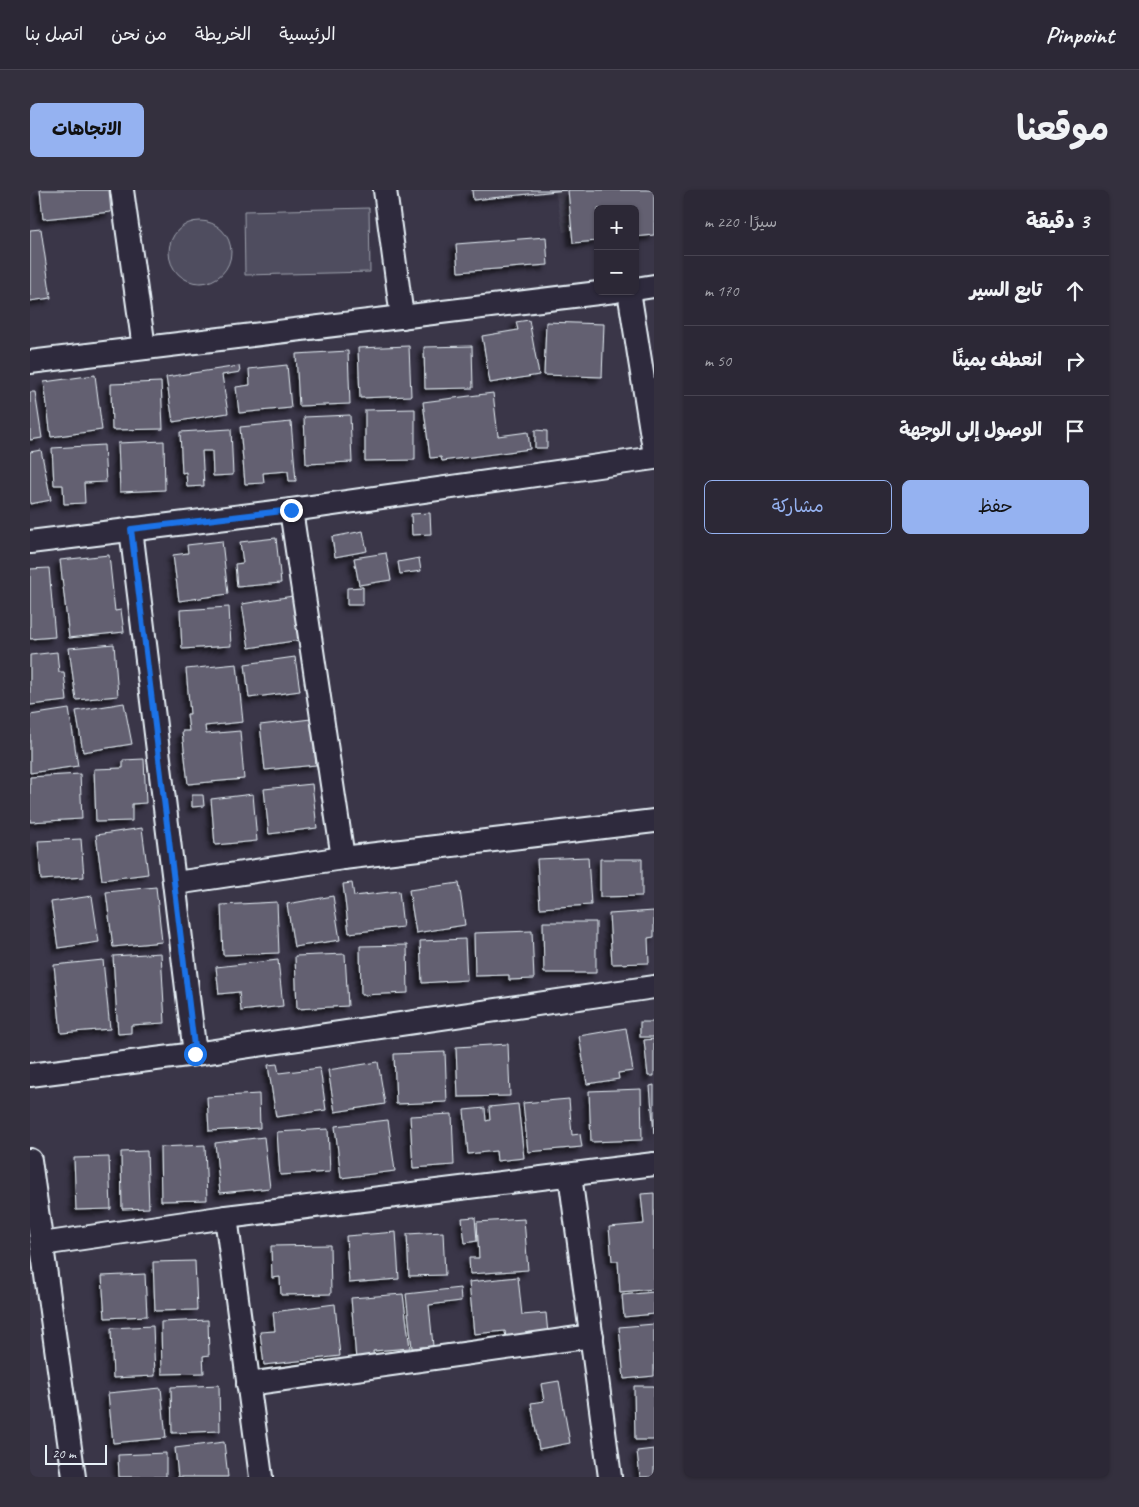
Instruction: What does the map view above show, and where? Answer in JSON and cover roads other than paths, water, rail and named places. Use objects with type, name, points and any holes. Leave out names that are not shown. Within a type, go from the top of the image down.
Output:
[{"type":"street","points":[[122,190],[144,348]]},
{"type":"street","points":[[385,190],[402,317]]},
{"type":"street","points":[[639,288],[654,286]]},
{"type":"street","points":[[30,362],[594,294]]},
{"type":"street","points":[[630,295],[654,449]]},
{"type":"street","points":[[30,542],[291,510],[654,458]]},
{"type":"street","points":[[291,510],[343,858]]},
{"type":"street","points":[[131,529],[176,883],[195,1054]]},
{"type":"street","points":[[176,883],[343,858],[654,821]]},
{"type":"street","points":[[30,1075],[195,1054],[654,987]]},
{"type":"street","points":[[30,1160],[74,1477]]},
{"type":"street","points":[[42,1244],[226,1217],[654,1164]]},
{"type":"street","points":[[570,1174],[610,1477]]},
{"type":"street","points":[[226,1217],[260,1477]]},
{"type":"street","points":[[248,1384],[592,1336]]}]
